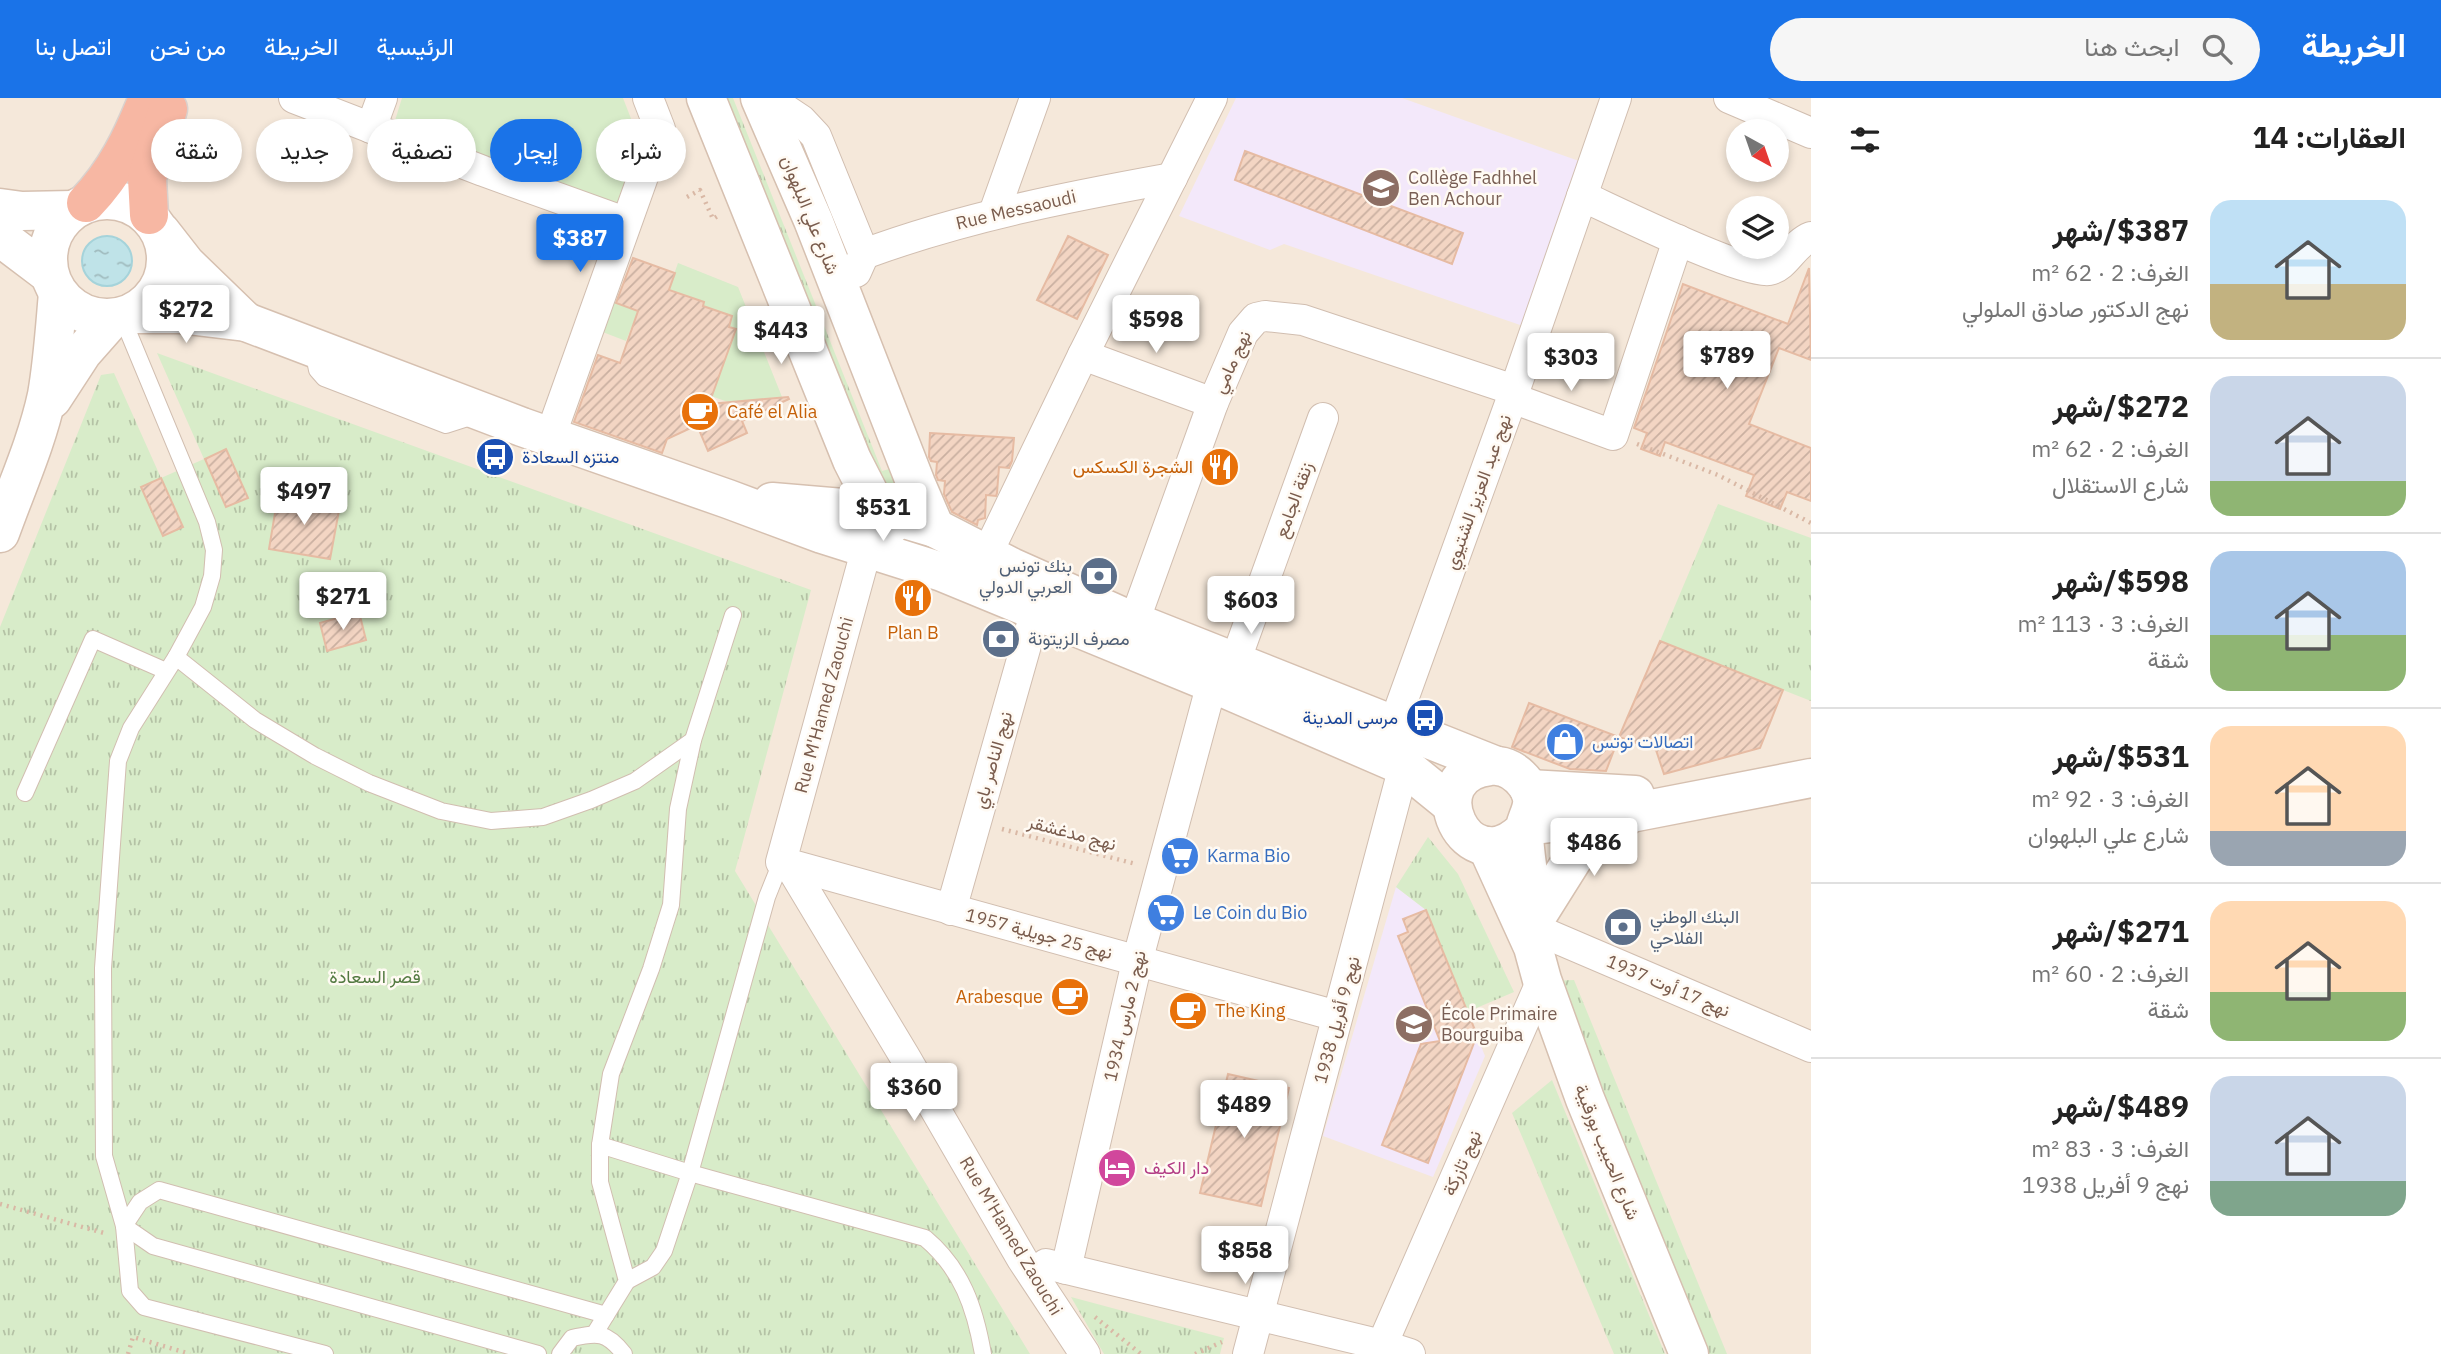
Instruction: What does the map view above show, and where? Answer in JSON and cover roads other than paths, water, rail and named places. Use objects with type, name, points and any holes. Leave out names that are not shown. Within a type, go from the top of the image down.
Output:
[{"type":"highway","points":[[80,206],[107,181],[121,158],[148,98]]},
{"type":"highway","points":[[155,224],[147,178],[172,98]]},
{"type":"main road","points":[[706,98],[847,449],[878,510],[900,538],[942,572]]},
{"type":"main road","name":"شارع علي البلهوان","points":[[760,98],[813,220],[915,484],[935,528]]},
{"type":"main road","points":[[0,208],[22,211],[80,206],[108,199],[140,208],[186,264],[246,322]]},
{"type":"main road","points":[[0,533],[40,423],[53,354],[54,284],[47,262],[50,241],[58,226],[80,206]]},
{"type":"main road","points":[[40,423],[82,353],[121,317],[149,302],[163,282],[167,262],[165,242],[155,224]]},
{"type":"main road","points":[[0,237],[54,284],[82,313],[121,317],[179,314],[246,322],[550,437],[822,534],[942,572],[1036,610],[1393,727],[1508,768],[1520,777],[1529,789],[1532,807],[1525,828],[1534,941]]},
{"type":"main road","points":[[822,534],[851,528],[915,484]]},
{"type":"main road","points":[[728,499],[878,510],[935,528],[1133,622],[1404,766],[1451,805]]},
{"type":"main road","points":[[1494,765],[1469,772],[1460,781],[1451,805],[1456,824],[1469,839],[1487,846],[1507,843],[1525,828],[1631,813],[1811,778]]},
{"type":"main road","points":[[1529,789],[1703,800]]},
{"type":"main road","points":[[1534,941],[1579,849],[1631,813]]},
{"type":"main road","points":[[1487,846],[1534,941]]},
{"type":"main road","name":"شارع الحبيب بورقيبة","points":[[1534,941],[1585,1099],[1689,1354]]},
{"type":"street","points":[[294,98],[367,126]]},
{"type":"street","points":[[374,119],[382,98]]},
{"type":"street","points":[[550,437],[660,129],[648,98]]},
{"type":"street","points":[[768,98],[801,120],[816,136],[864,254],[854,275],[841,292]]},
{"type":"street","points":[[994,213],[1035,98]]},
{"type":"street","points":[[987,554],[1212,98]]},
{"type":"street","name":"نهج عبد العزيز الشتيوي","points":[[1393,727],[1616,98]]},
{"type":"street","points":[[1730,98],[1811,133]]},
{"type":"street","points":[[476,167],[625,222]]},
{"type":"street","name":"Rue Messaoudi","points":[[864,254],[898,241],[994,213],[1172,178]]},
{"type":"street","points":[[1582,196],[1678,240],[1754,269],[1770,270],[1782,264],[1793,250],[1811,237]]},
{"type":"street","name":"نهج مامي","points":[[1133,622],[1213,403],[1243,332],[1256,318],[1265,316],[1303,320],[1513,394],[1613,435],[1678,240]]},
{"type":"street","points":[[1083,355],[1213,403]]},
{"type":"street","name":"زنقة الجامع","points":[[1223,672],[1323,418]]},
{"type":"street","points":[[866,547],[878,510]]},
{"type":"street","name":"Rue M'Hamed Zaouchi","points":[[866,547],[785,863],[905,1057],[1022,1259],[1085,1354]]},
{"type":"street","name":"نهج الناصر باي","points":[[951,910],[1036,610]]},
{"type":"street","name":"نهج 2 مارس 1934","points":[[1066,1269],[1137,961],[1161,870],[1223,672]]},
{"type":"street","name":"نهج 9 أفريل 1938","points":[[1248,1354],[1404,766]]},
{"type":"street","name":"نهج 25 جويلية 1957","points":[[785,863],[1337,1016]]},
{"type":"street","name":"نهج 17 أوت 1937","points":[[1534,941],[1811,1048]]},
{"type":"street","name":"نهج تازركة","points":[[1396,1350],[1534,941]]},
{"type":"street","points":[[1022,1259],[1396,1350]]},
{"type":"lane","points":[[121,317],[206,522],[214,550],[212,576],[203,607],[176,657],[131,728],[118,761],[103,968],[104,1156],[124,1226],[130,1291],[144,1307],[325,1354]]},
{"type":"lane","points":[[627,1281],[600,1182],[600,1146],[611,1074],[651,969],[671,905],[678,809],[693,740],[733,615]]},
{"type":"lane","points":[[25,793],[93,639],[166,671]]},
{"type":"lane","points":[[176,657],[256,720],[315,756],[369,783],[441,811],[491,821],[543,817],[591,800],[635,781],[693,740]]},
{"type":"lane","points":[[595,1332],[627,1281],[653,1267],[664,1251],[690,1173],[767,897],[785,863]]},
{"type":"lane","points":[[600,1146],[925,1238],[955,1270],[969,1296],[983,1354]]},
{"type":"lane","points":[[124,1226],[140,1202],[159,1190],[606,1315]]},
{"type":"lane","points":[[124,1226],[153,1246],[538,1354]]},
{"type":"lane","points":[[560,1354],[572,1338],[595,1332],[613,1340],[624,1354]]},
{"type":"water","points":[[107,236],[124,244],[132,261],[124,278],[107,286],[90,278],[82,261],[90,244]]},
{"type":"place","name":"Collège Fadhhel Ben Achour","points":[[1381,188]]},
{"type":"place","name":"Café el Alia","points":[[700,412]]},
{"type":"place","name":"منتزه السعادة","points":[[495,457]]},
{"type":"place","name":"الشجرة الكسكس","points":[[1220,467]]},
{"type":"place","name":"بنك تونس العربي الدولي","points":[[1099,576]]},
{"type":"place","name":"Plan B","points":[[913,598]]},
{"type":"place","name":"مصرف الزيتونة","points":[[1001,639]]},
{"type":"place","name":"مرسى المدينة","points":[[1425,718]]},
{"type":"place","name":"اتصالات توتس","points":[[1565,742]]},
{"type":"place","name":"Karma Bio","points":[[1180,856]]},
{"type":"place","name":"Le Coin du Bio","points":[[1166,913]]},
{"type":"place","name":"البنك الوطني الفلاحي","points":[[1623,927]]},
{"type":"place","name":"Arabesque","points":[[1070,997]]},
{"type":"place","name":"The King","points":[[1188,1011]]},
{"type":"place","name":"École Primaire Bourguiba","points":[[1414,1024]]},
{"type":"place","name":"دار الكيف","points":[[1117,1168]]},
{"type":"park label","name":"قصر السعادة","points":[[375,977]]}]
